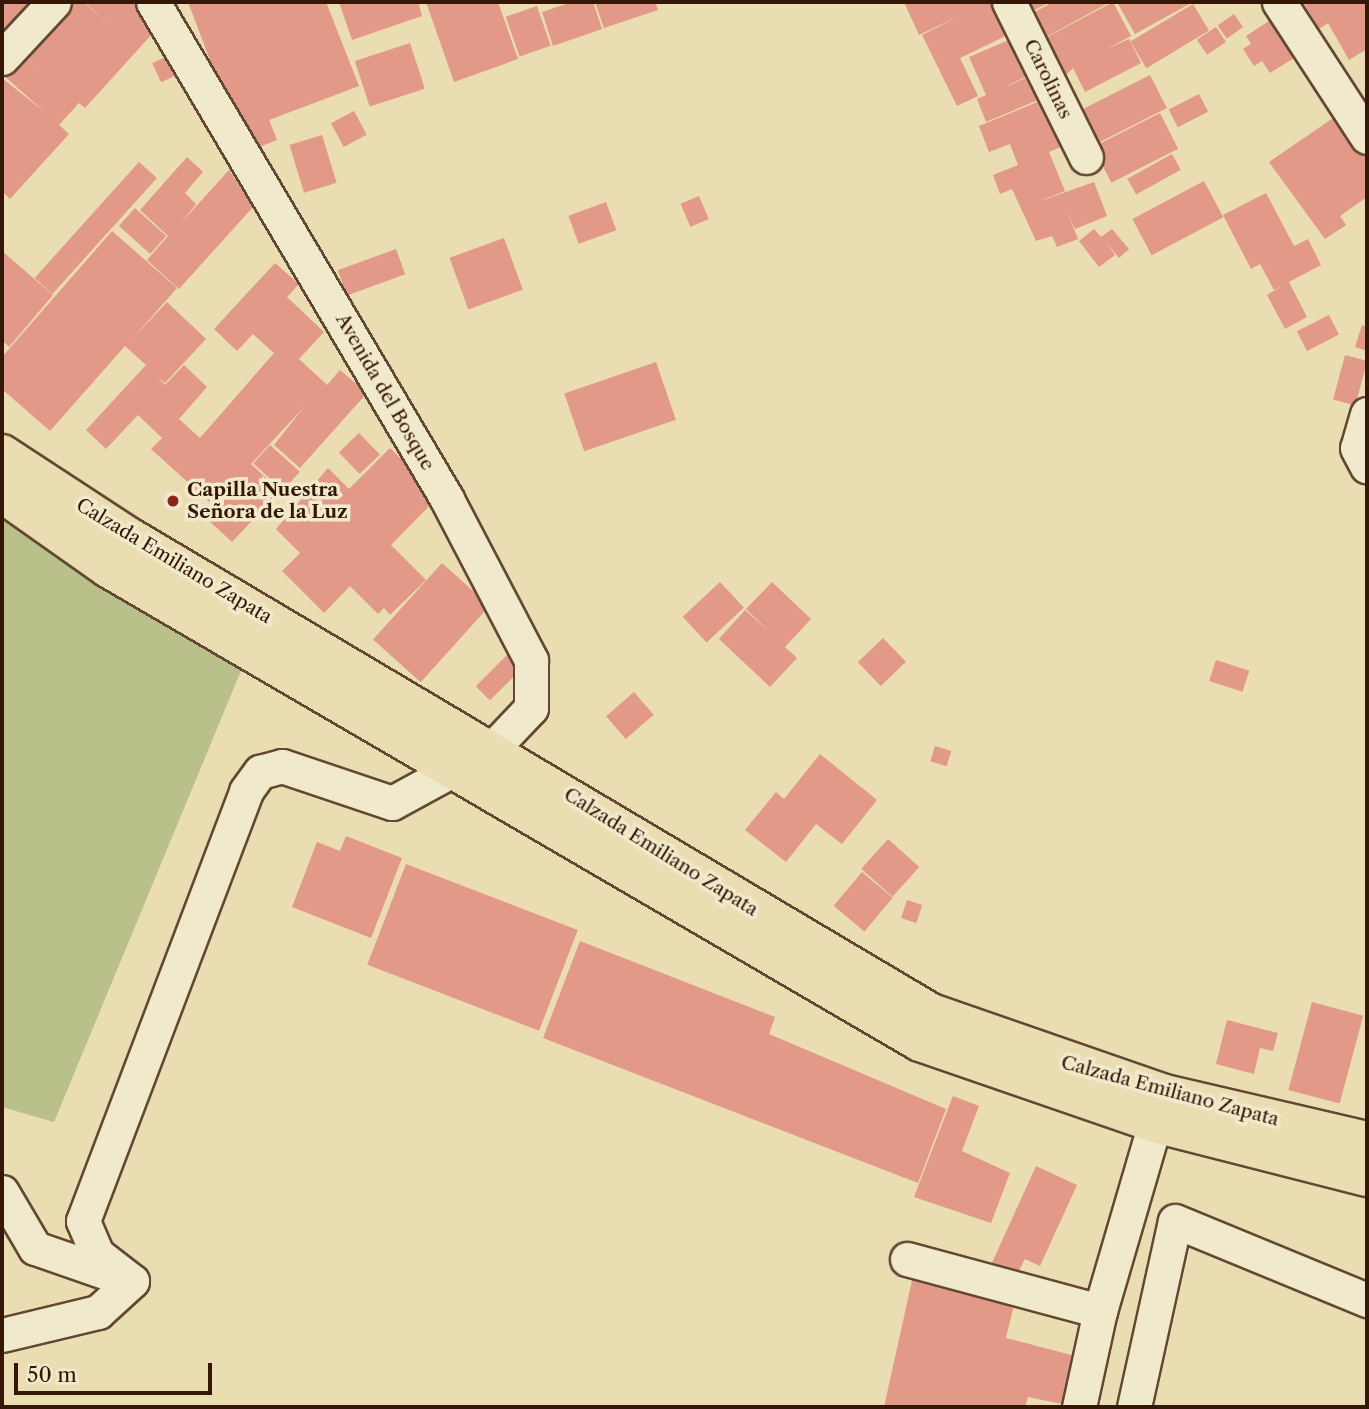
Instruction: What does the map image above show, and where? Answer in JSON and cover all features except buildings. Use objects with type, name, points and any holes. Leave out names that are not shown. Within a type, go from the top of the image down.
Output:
[{"type":"main road","name":"Calzada Emiliano Zapata","points":[[2,454],[129,537],[493,748],[861,976],[931,1013],[1056,1062],[1165,1094],[1367,1141]]},
{"type":"main road","name":"Calzada Emiliano Zapata","points":[[2,493],[108,568],[920,1042],[1155,1123],[1367,1177]]},
{"type":"street","points":[[2,58],[54,2]]},
{"type":"street","name":"Avenida del Bosque","points":[[132,1281],[97,1254],[83,1221],[246,791],[260,772],[282,766],[391,803],[456,773],[493,748],[531,708],[531,660],[447,499],[153,2]]},
{"type":"street","name":"Carolinas","points":[[1009,2],[1086,157]]},
{"type":"street","points":[[1279,2],[1367,137]]},
{"type":"street","points":[[1367,414],[1357,448],[1367,467]]},
{"type":"street","points":[[1079,1407],[1100,1311],[1155,1123]]},
{"type":"street","points":[[2,1192],[35,1248],[132,1281],[98,1312],[2,1335]]},
{"type":"street","points":[[1134,1407],[1175,1221],[1367,1300]]},
{"type":"street","points":[[907,1259],[1100,1311]]},
{"type":"green space","points":[[2,520],[243,666],[54,1122],[2,1107]]},
{"type":"place","name":"Capilla Nuestra Señora de la Luz","points":[[173,501]]}]
